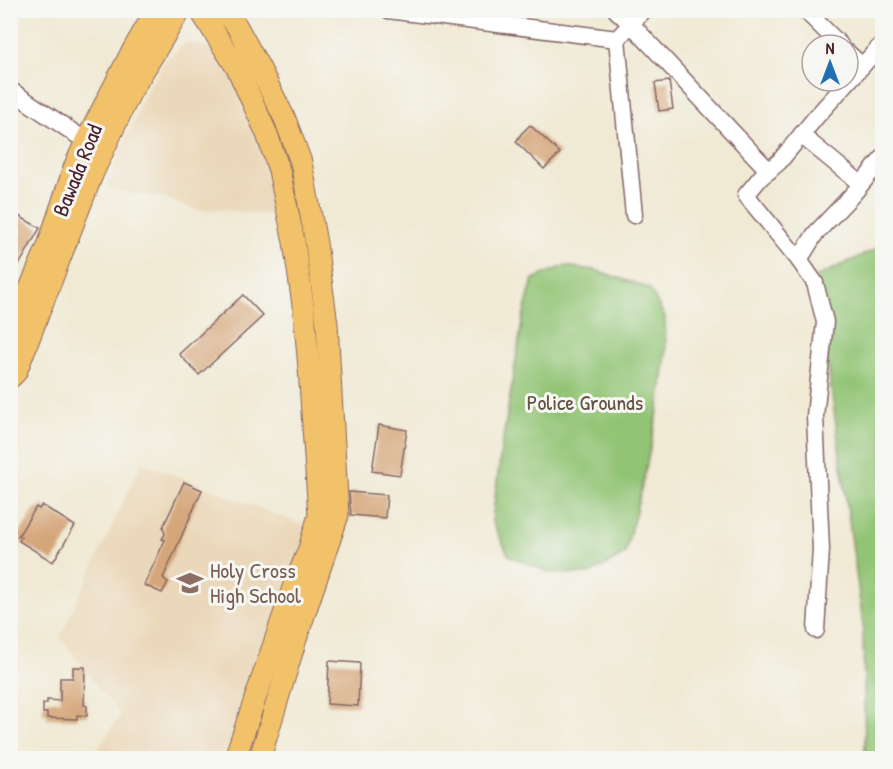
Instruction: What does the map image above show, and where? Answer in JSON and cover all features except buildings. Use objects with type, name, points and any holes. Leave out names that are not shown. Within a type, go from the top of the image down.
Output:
[{"type":"main road","name":"Bawada Road","points":[[10,335],[48,246],[74,168],[86,141],[156,10]]},
{"type":"main road","points":[[10,378],[16,372],[92,175],[130,93],[180,10]]},
{"type":"main road","points":[[200,10],[237,68],[267,134],[279,170],[294,242],[304,312],[328,516],[309,549],[294,585],[236,759]]},
{"type":"main road","points":[[224,10],[236,25],[258,65],[285,119],[301,162],[316,243],[327,324],[328,516],[296,639],[260,759]]},
{"type":"street","points":[[387,10],[617,39]]},
{"type":"street","points":[[616,10],[769,171]]},
{"type":"street","points":[[634,215],[617,39],[644,10]]},
{"type":"street","points":[[805,10],[828,33]]},
{"type":"street","points":[[816,630],[821,549],[815,416],[825,322],[815,283],[746,195],[761,177],[779,162],[882,44]]},
{"type":"street","points":[[10,90],[86,141]]},
{"type":"street","points":[[801,135],[861,184]]},
{"type":"street","points":[[799,260],[815,234],[882,159]]},
{"type":"shaded area","points":[[187,42],[226,51],[268,158],[276,211],[261,215],[229,210],[197,210],[165,198],[119,191],[106,186],[148,88],[165,60]]},
{"type":"shaded area","name":"Holy Cross High School","points":[[142,462],[315,530],[236,758],[92,758],[120,715],[60,637]]},
{"type":"green space","points":[[882,246],[882,758],[865,758],[863,624],[816,277]]},
{"type":"green space","name":"Police Grounds","points":[[564,266],[595,270],[649,288],[665,317],[666,353],[659,407],[625,554],[590,574],[551,573],[509,556],[492,521],[523,317],[533,279]]},
{"type":"place","name":"Holy Cross High School","points":[[190,583]]}]
